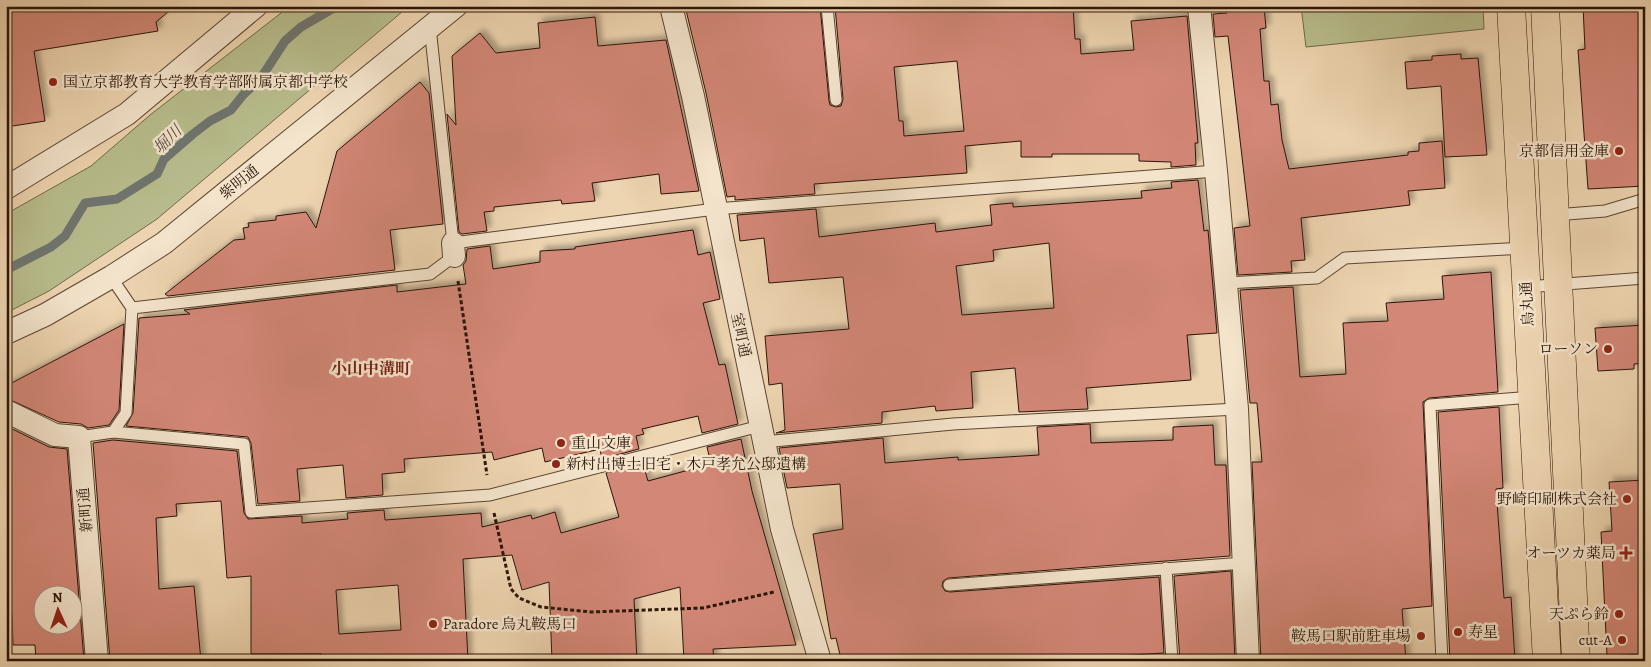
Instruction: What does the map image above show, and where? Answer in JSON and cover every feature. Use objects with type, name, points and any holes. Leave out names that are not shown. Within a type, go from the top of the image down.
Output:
[{"type":"highway","name":"烏丸通","points":[[1511,6],[1548,661]]},
{"type":"highway","points":[[1545,6],[1576,661]]},
{"type":"street","points":[[6,188],[127,114],[256,6]]},
{"type":"street","name":"紫明通","points":[[6,333],[45,315],[111,277],[164,243],[456,6]]},
{"type":"street","name":"室町通","points":[[671,6],[693,96],[782,529],[820,661]]},
{"type":"street","points":[[1199,6],[1216,171],[1236,409],[1248,661]]},
{"type":"street","points":[[6,411],[55,435],[79,437]]},
{"type":"street","name":"新町通","points":[[79,437],[97,661]]},
{"type":"lane","points":[[827,6],[836,100]]},
{"type":"lane","points":[[430,27],[453,250]]},
{"type":"lane","points":[[132,308],[430,274],[453,250],[715,209],[1216,171]]},
{"type":"lane","points":[[1555,215],[1605,211],[1645,199]]},
{"type":"lane","points":[[1226,283],[1317,278],[1345,258],[1524,248]]},
{"type":"lane","points":[[111,277],[132,308],[126,413],[113,432]]},
{"type":"lane","points":[[1526,287],[1645,278]]},
{"type":"lane","points":[[1442,661],[1430,405],[1533,397]]},
{"type":"lane","points":[[79,437],[113,432],[244,444],[251,512],[490,495],[760,426],[763,442],[953,424],[1236,409]]},
{"type":"lane","points":[[950,585],[1244,563]]},
{"type":"lane","points":[[1166,568],[1172,661]]},
{"type":"path","points":[[453,250],[490,495],[511,589],[519,598],[541,607],[591,612],[703,608],[798,586]]},
{"type":"green space","points":[[290,6],[409,6],[157,219],[49,291],[6,313],[6,214],[91,166],[150,115]]},
{"type":"green space","points":[[1301,6],[1483,6],[1484,29],[1306,47]]},
{"type":"building","points":[[6,6],[175,6],[156,22],[158,31],[34,51],[45,121],[6,127]]},
{"type":"building","points":[[685,6],[820,6],[829,101],[830,105],[836,107],[841,106],[843,99],[835,6],[1033,6],[1033,8],[1073,6],[1075,39],[1080,39],[1081,54],[1134,50],[1131,21],[1187,16],[1198,143],[1195,143],[1196,165],[1171,167],[1171,162],[1139,161],[1139,154],[1052,154],[1052,157],[1021,157],[1021,141],[965,146],[967,173],[814,184],[815,194],[735,200],[735,196],[727,197],[706,93]],"holes":[[[957,61],[964,131],[904,136],[903,121],[899,121],[894,67]]]},
{"type":"building","points":[[1226,6],[1264,6],[1266,28],[1260,29],[1264,81],[1269,81],[1271,105],[1278,104],[1282,140],[1289,169],[1408,155],[1408,152],[1419,151],[1419,143],[1442,141],[1445,188],[1408,191],[1410,205],[1301,218],[1305,260],[1291,261],[1292,272],[1238,275],[1234,228],[1250,226],[1228,36],[1215,37],[1213,14],[1227,13]]},
{"type":"building","points":[[1583,6],[1645,6],[1645,186],[1588,189],[1578,50],[1585,49]]},
{"type":"building","points":[[595,17],[598,46],[666,40],[699,191],[661,194],[659,174],[592,183],[595,201],[562,204],[561,200],[494,207],[494,211],[484,212],[487,231],[462,234],[459,232],[447,114],[456,125],[452,56],[480,33],[496,53],[540,48],[538,23]]},
{"type":"building","points":[[1461,54],[1461,59],[1478,58],[1487,155],[1445,157],[1441,86],[1407,89],[1405,62],[1432,60],[1432,56]]},
{"type":"building","points":[[420,82],[429,93],[443,224],[390,230],[395,270],[168,296],[165,294],[234,240],[245,239],[243,228],[249,227],[248,223],[276,220],[276,216],[306,212],[316,228],[337,151]]},
{"type":"building","points":[[1198,180],[1204,231],[1208,230],[1217,333],[1187,335],[1191,380],[1086,388],[1088,409],[1019,412],[1015,368],[971,372],[973,408],[936,411],[935,406],[882,412],[882,423],[776,433],[785,430],[782,383],[769,385],[765,336],[849,329],[843,277],[769,283],[764,238],[740,241],[737,215],[816,209],[819,237],[935,223],[936,232],[992,225],[990,205],[1013,203],[1013,207],[1142,198],[1141,191],[1172,188],[1171,182]],"holes":[[[1049,243],[1054,308],[962,315],[956,266],[994,261],[993,250]]]},
{"type":"building","points":[[693,230],[698,255],[710,252],[720,299],[703,303],[719,365],[725,364],[738,424],[702,433],[698,416],[642,429],[644,434],[636,436],[639,449],[602,459],[600,449],[545,462],[542,448],[494,460],[492,452],[404,459],[405,472],[382,474],[383,495],[346,498],[343,465],[297,469],[300,501],[258,504],[251,443],[248,437],[126,426],[133,413],[139,318],[190,314],[184,310],[397,285],[397,292],[466,284],[463,265],[466,261],[467,249],[490,246],[493,269],[540,262],[540,251],[575,249],[575,247]]},
{"type":"building","points":[[1491,272],[1498,392],[1429,398],[1423,402],[1432,606],[1402,609],[1406,661],[1261,661],[1252,462],[1262,462],[1257,403],[1250,403],[1240,290],[1293,287],[1300,377],[1346,374],[1343,323],[1388,321],[1386,303],[1444,299],[1442,276]]},
{"type":"building","points":[[124,324],[119,410],[109,425],[88,428],[81,424],[59,422],[6,398],[6,386]]},
{"type":"building","points":[[1645,325],[1645,363],[1634,364],[1634,369],[1598,371],[1595,328]]},
{"type":"building","points":[[1499,407],[1503,488],[1496,489],[1504,598],[1511,597],[1515,661],[1450,661],[1438,412]]},
{"type":"building","points":[[1090,424],[1091,443],[1173,440],[1173,427],[1213,425],[1215,465],[1226,465],[1230,556],[948,578],[943,581],[942,586],[945,591],[950,592],[1159,577],[1164,653],[1116,656],[1116,661],[858,661],[858,655],[841,659],[836,638],[831,639],[813,534],[843,529],[840,484],[787,488],[779,448],[883,438],[885,463],[958,457],[958,460],[1039,455],[1037,427]]},
{"type":"building","points":[[6,426],[49,447],[67,449],[78,584],[32,584],[32,634],[82,634],[84,661],[36,661],[35,645],[13,645],[12,613],[6,614]]},
{"type":"building","points":[[741,439],[752,491],[796,645],[713,649],[714,661],[684,661],[680,587],[634,599],[637,661],[552,661],[549,582],[522,590],[512,555],[463,559],[468,661],[322,661],[321,654],[251,654],[251,576],[227,578],[221,501],[176,504],[177,516],[156,518],[159,589],[194,586],[201,661],[110,661],[93,443],[113,440],[237,451],[244,513],[248,519],[302,516],[302,523],[348,519],[347,513],[384,510],[385,520],[481,513],[482,527],[531,515],[532,519],[555,512],[561,533],[619,517],[606,473],[643,464],[648,481],[711,464],[707,447]],"holes":[[[398,585],[401,630],[339,634],[336,590]]]},
{"type":"building","points":[[1645,480],[1645,620],[1641,620],[1643,654],[1607,656],[1601,532],[1612,531],[1609,482]]},
{"type":"building","points":[[1231,571],[1235,661],[1180,661],[1174,576]]},
{"type":"waterway","name":"堀川","points":[[6,270],[51,247],[65,236],[85,203],[117,199],[157,174],[164,159],[210,121],[231,110],[243,95],[261,78],[285,41],[301,27],[337,6]]},
{"type":"place","name":"国立京都教育大学教育学部附属京都中学校","points":[[53,82]]},
{"type":"place","name":"京都信用金庫","points":[[1619,151]]},
{"type":"place","name":"ローソン","points":[[1608,349]]},
{"type":"place","name":"重山文庫","points":[[561,443]]},
{"type":"place","name":"新村出博士旧宅・木戸孝允公邸遺構","points":[[556,464]]},
{"type":"place","name":"野崎印刷株式会社","points":[[1627,499]]},
{"type":"place","name":"オーツカ薬局","points":[[1626,553]]},
{"type":"place","name":"天ぷら鈴","points":[[1619,614]]},
{"type":"place","name":"Paradore 烏丸鞍馬口","points":[[433,624]]},
{"type":"place","name":"寿星","points":[[1458,632]]},
{"type":"place","name":"鞍馬口駅前駐車場","points":[[1421,636]]},
{"type":"place","name":"cut-A","points":[[1622,640]]},
{"type":"district","name":"小山中溝町","points":[[371,368]]}]
